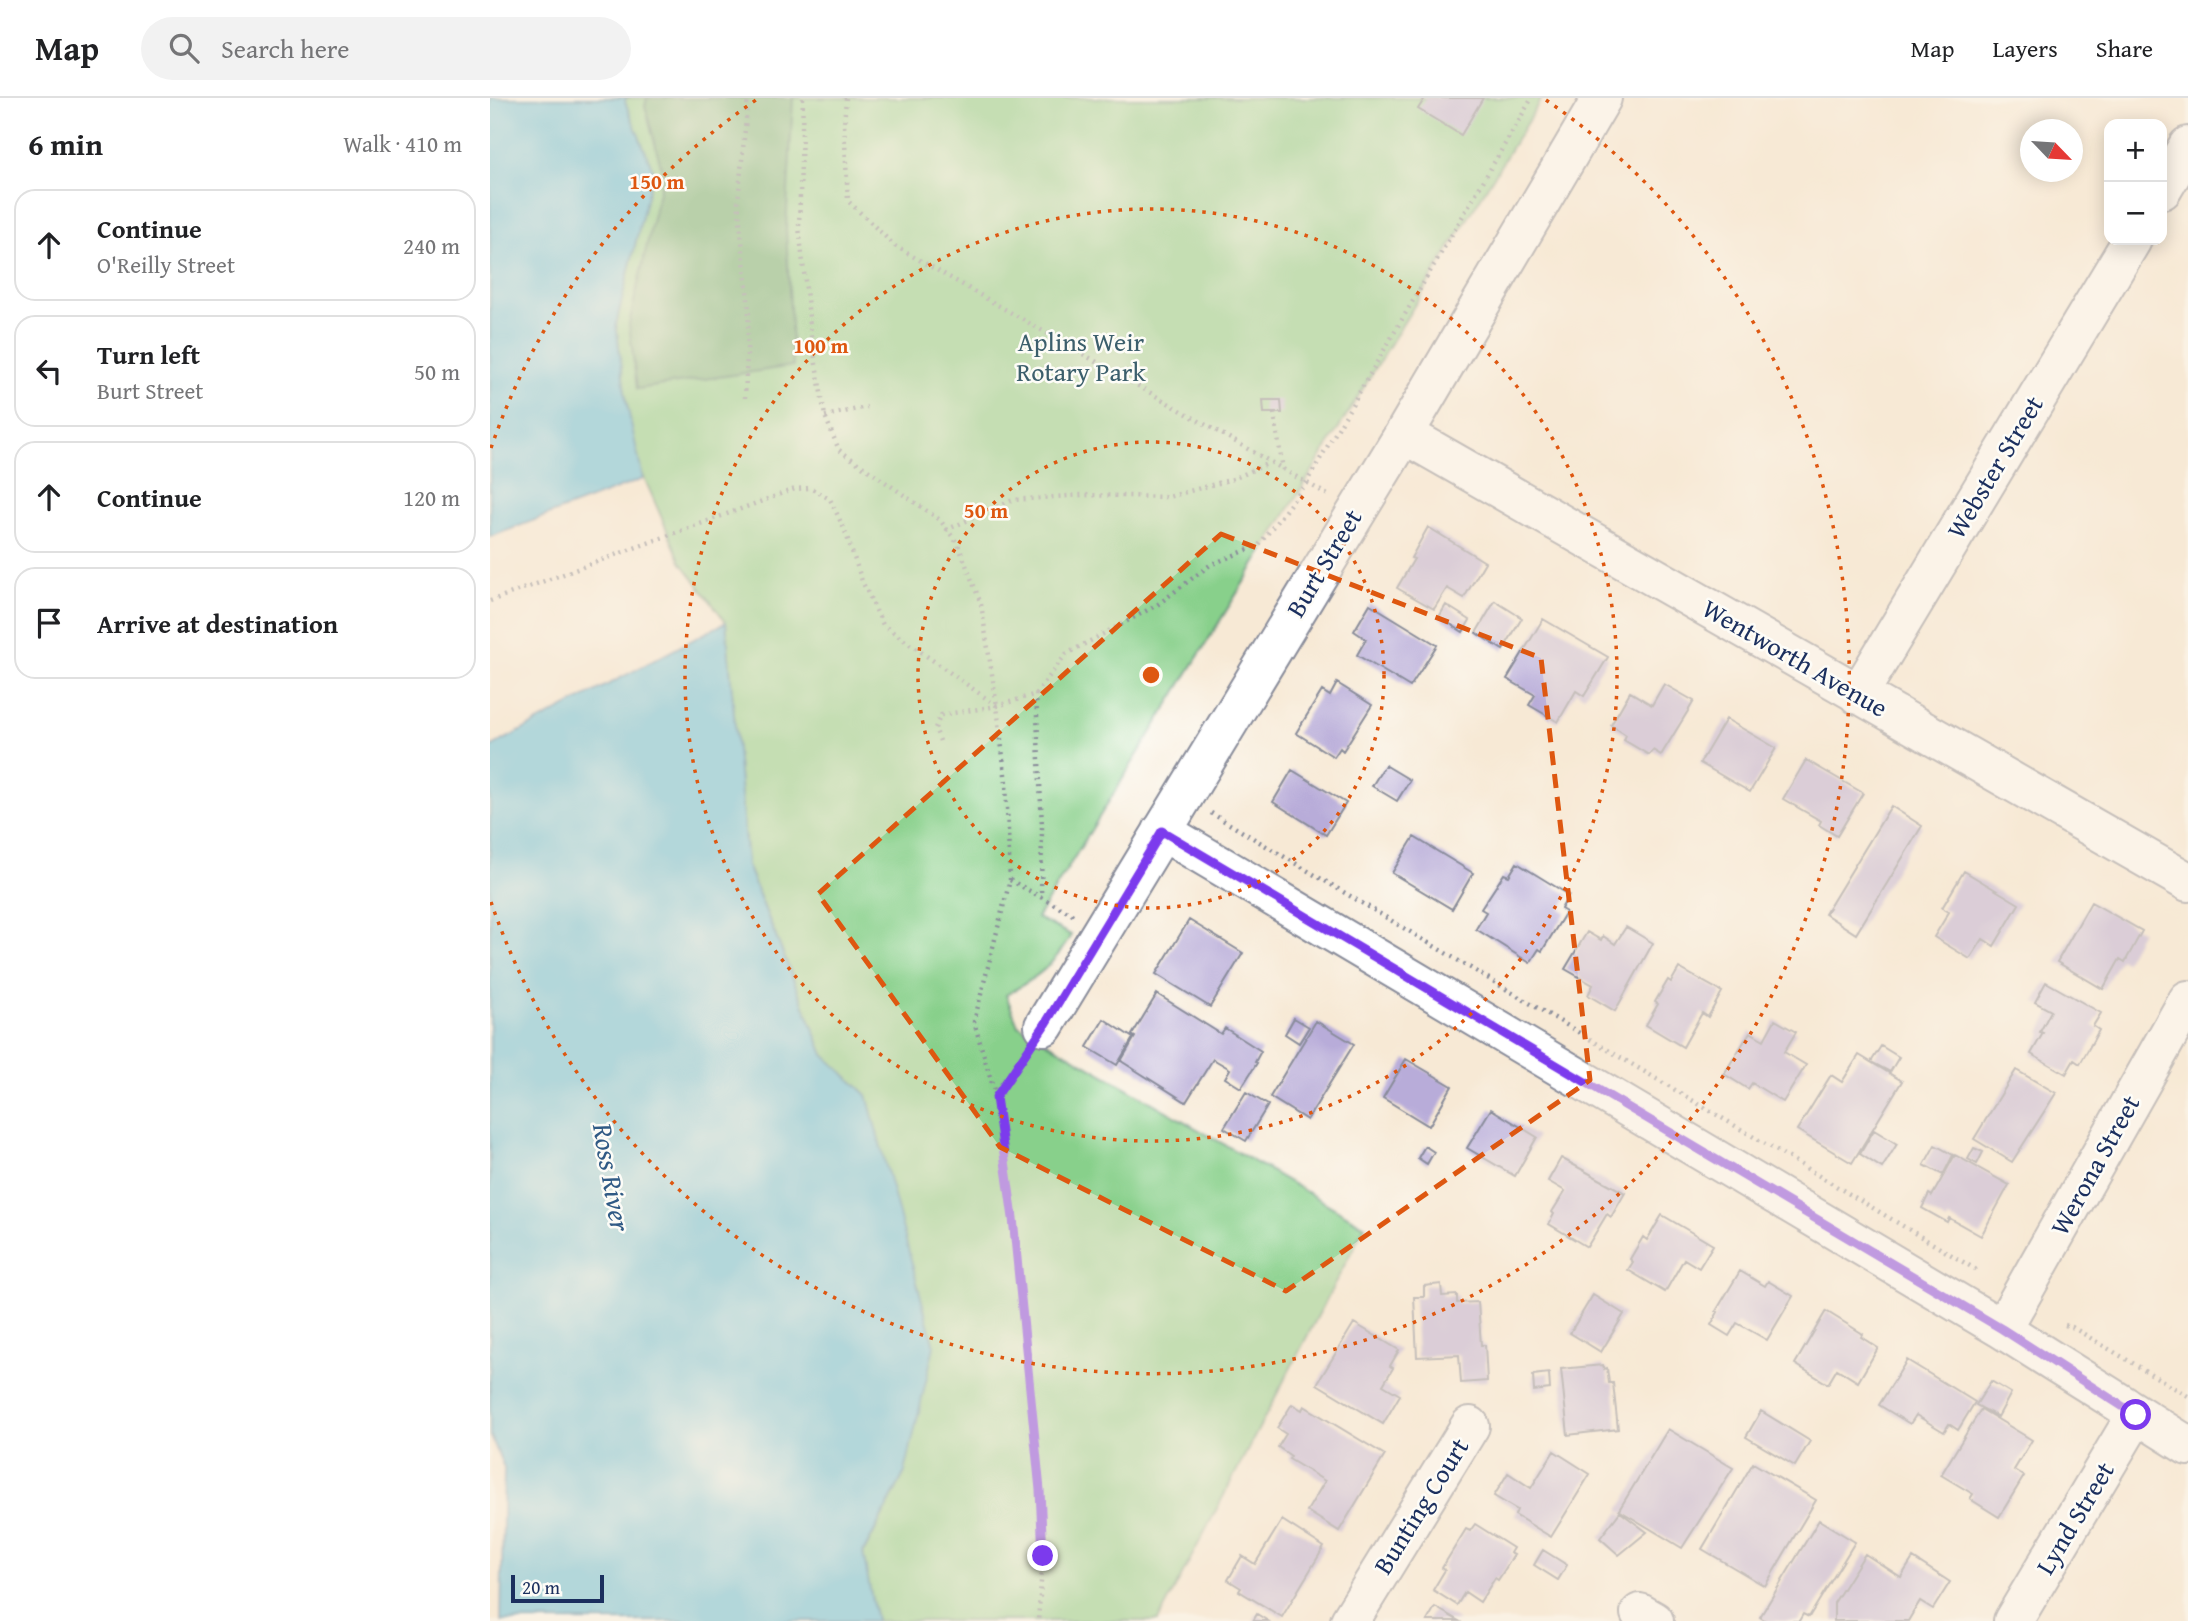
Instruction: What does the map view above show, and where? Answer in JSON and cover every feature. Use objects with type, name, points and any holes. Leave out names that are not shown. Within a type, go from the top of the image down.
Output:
[{"type":"street","name":"Burt Street","points":[[1044,1026],[1404,434],[1602,98]]},
{"type":"street","points":[[2167,182],[2188,146]]},
{"type":"street","name":"Webster Street","points":[[1858,695],[2129,245]]},
{"type":"street","name":"Wentworth Avenue","points":[[1404,434],[2188,882]]},
{"type":"street","points":[[1162,831],[2009,1317],[2136,1415],[2188,1446]]},
{"type":"street","name":"Werona Street","points":[[2009,1317],[2188,1000]]},
{"type":"street","name":"Lynd Street","points":[[2013,1621],[2136,1415]]},
{"type":"street","name":"Bunting Court","points":[[1350,1621],[1470,1426]]},
{"type":"path","points":[[745,398],[749,310],[738,201],[748,98]]},
{"type":"path","points":[[803,98],[799,227],[811,335],[825,416],[839,450],[940,520],[958,544],[981,604],[1006,783],[1010,880],[974,1022],[996,1097],[1013,1218],[1040,1490],[1043,1556],[1038,1621]]},
{"type":"path","points":[[846,98],[844,124],[848,201],[895,246],[1355,512]]},
{"type":"path","points":[[940,741],[935,728],[941,715],[996,706],[1036,694],[1066,654],[1157,605],[1210,565],[1259,545],[1306,483],[1532,98]]},
{"type":"path","points":[[825,416],[867,407]]},
{"type":"path","points":[[1274,413],[1283,470]]},
{"type":"path","points":[[946,530],[1013,500],[1083,495],[1168,497],[1233,478],[1269,463]]},
{"type":"path","points":[[490,601],[795,489],[810,488],[830,499],[883,625],[996,706]]},
{"type":"path","points":[[1036,694],[1042,827],[1041,898]]},
{"type":"path","points":[[1210,813],[1975,1269],[2009,1317],[2045,1320],[2072,1327],[2188,1396]]},
{"type":"path","points":[[1010,880],[1101,931]]},
{"type":"path","points":[[996,1097],[1044,1026]]},
{"type":"highlighted area","points":[[1221,534],[1541,658],[1590,1080],[1286,1291],[1000,1147],[818,894]]},
{"type":"green space","name":"Aplins Weir Rotary Park","points":[[577,98],[1542,98],[1037,918],[1071,935],[1058,955],[1043,970],[1006,995],[1018,1025],[1365,1226],[1158,1621],[876,1621],[863,1554],[905,1472],[867,1095],[824,1055],[747,865],[726,622],[681,562],[639,466],[626,400],[616,324],[653,170]]},
{"type":"green space","points":[[647,98],[793,98],[786,229],[793,366],[637,389],[629,324],[663,174],[645,106]]},
{"type":"water","points":[[490,98],[626,98],[625,102],[653,170],[616,324],[626,400],[643,479],[490,537]]},
{"type":"water","name":"Ross River","points":[[726,622],[747,866],[824,1055],[867,1095],[934,1346],[905,1472],[863,1553],[876,1621],[501,1621],[504,1468],[490,1434],[490,747]]},
{"type":"building","points":[[1425,98],[1483,98],[1461,135],[1418,109]]},
{"type":"building","points":[[1263,400],[1281,400],[1282,413],[1264,413]]},
{"type":"building","points":[[1428,527],[1485,562],[1464,598],[1447,588],[1434,609],[1397,588]]},
{"type":"building","points":[[1495,601],[1522,618],[1503,650],[1476,633]]},
{"type":"building","points":[[1370,604],[1437,645],[1410,687],[1357,655],[1366,639],[1354,631]]},
{"type":"building","points":[[1446,605],[1470,620],[1463,632],[1439,617]]},
{"type":"building","points":[[1543,619],[1608,657],[1584,696],[1576,691],[1558,722],[1529,705],[1535,695],[1507,679]]},
{"type":"building","points":[[1337,683],[1372,705],[1343,751],[1340,748],[1334,757],[1296,733],[1322,691],[1330,696]]},
{"type":"building","points":[[1664,684],[1694,701],[1661,755],[1653,750],[1649,755],[1624,740],[1626,735],[1611,725],[1630,692],[1652,705]]},
{"type":"building","points":[[1726,719],[1776,748],[1750,792],[1700,763]]},
{"type":"building","points":[[1806,760],[1863,793],[1837,836],[1819,825],[1821,821],[1783,799]]},
{"type":"building","points":[[1385,765],[1410,780],[1397,801],[1372,786]]},
{"type":"building","points":[[1292,770],[1346,803],[1326,835],[1273,802]]},
{"type":"building","points":[[1891,806],[1922,826],[1856,934],[1825,914]]},
{"type":"building","points":[[1414,837],[1473,873],[1452,909],[1392,873]]},
{"type":"building","points":[[1517,863],[1569,895],[1561,909],[1566,912],[1542,951],[1539,949],[1530,963],[1476,929],[1486,912],[1481,909],[1504,874],[1509,876]]},
{"type":"building","points":[[1964,871],[2019,904],[1994,946],[1983,939],[1970,959],[1934,937],[1949,912],[1942,908]]},
{"type":"building","points":[[2091,902],[2142,931],[2125,962],[2120,959],[2103,989],[2057,962]]},
{"type":"building","points":[[1189,920],[1243,953],[1210,1007],[1156,974]]},
{"type":"building","points":[[1626,927],[1653,943],[1615,1011],[1588,995],[1593,985],[1565,969],[1587,932],[1601,940],[1603,936],[1615,944]]},
{"type":"building","points":[[1679,968],[1722,992],[1708,1017],[1702,1013],[1683,1047],[1646,1025],[1658,1004],[1655,1002]]},
{"type":"building","points":[[2046,982],[2101,1013],[2093,1026],[2099,1030],[2080,1064],[2074,1060],[2066,1074],[2031,1054],[2051,1011],[2035,1002]]},
{"type":"building","points":[[1157,994],[1221,1034],[1225,1028],[1261,1051],[1255,1062],[1257,1063],[1241,1088],[1225,1078],[1230,1069],[1213,1059],[1186,1102],[1121,1061],[1135,1037],[1132,1035]]},
{"type":"building","points":[[1294,1018],[1309,1027],[1299,1043],[1285,1034]]},
{"type":"building","points":[[1104,1019],[1133,1038],[1117,1065],[1087,1047]]},
{"type":"building","points":[[1775,1020],[1796,1032],[1784,1052],[1806,1065],[1783,1102],[1752,1083],[1748,1089],[1724,1074],[1750,1032],[1764,1040]]},
{"type":"building","points":[[1316,1021],[1354,1044],[1307,1120],[1270,1097]]},
{"type":"building","points":[[1881,1046],[1899,1057],[1890,1072],[1871,1062]]},
{"type":"building","points":[[1859,1055],[1902,1081],[1852,1163],[1797,1130],[1831,1075],[1842,1082]]},
{"type":"building","points":[[1406,1059],[1452,1086],[1429,1126],[1383,1098]]},
{"type":"building","points":[[2016,1070],[2056,1093],[2012,1162],[1974,1139]]},
{"type":"building","points":[[1246,1092],[1268,1105],[1246,1141],[1224,1128]]},
{"type":"building","points":[[1491,1109],[1537,1137],[1515,1176],[1467,1148]]},
{"type":"building","points":[[1874,1130],[1897,1144],[1882,1168],[1860,1154]]},
{"type":"building","points":[[1935,1145],[1953,1155],[1943,1175],[1924,1165]]},
{"type":"building","points":[[1425,1146],[1434,1152],[1427,1164],[1418,1158]]},
{"type":"building","points":[[1974,1148],[1983,1152],[1977,1164],[1968,1159]]},
{"type":"building","points":[[1955,1155],[2009,1185],[1981,1236],[1949,1218],[1947,1222],[1922,1208],[1929,1194],[1932,1196]]},
{"type":"building","points":[[1561,1158],[1625,1193],[1611,1217],[1607,1214],[1587,1247],[1549,1224],[1554,1214],[1552,1212],[1565,1191],[1548,1181]]},
{"type":"building","points":[[1662,1215],[1713,1245],[1699,1268],[1684,1259],[1665,1292],[1628,1270],[1633,1262],[1630,1259],[1643,1237],[1647,1240]]},
{"type":"building","points":[[1740,1271],[1765,1286],[1768,1281],[1793,1296],[1767,1340],[1737,1323],[1729,1336],[1711,1325],[1718,1312],[1716,1311]]},
{"type":"building","points":[[1441,1284],[1442,1296],[1457,1295],[1457,1303],[1478,1302],[1487,1381],[1461,1383],[1459,1355],[1417,1357],[1414,1297],[1424,1297],[1424,1286]]},
{"type":"building","points":[[1593,1295],[1624,1314],[1601,1352],[1570,1333]]},
{"type":"building","points":[[1826,1311],[1863,1334],[1861,1337],[1878,1348],[1858,1382],[1837,1369],[1828,1384],[1795,1364]]},
{"type":"building","points":[[1354,1323],[1399,1350],[1383,1385],[1400,1395],[1383,1424],[1317,1384]]},
{"type":"building","points":[[1907,1360],[1975,1402],[1958,1430],[1949,1424],[1944,1432],[1916,1415],[1910,1424],[1879,1405]]},
{"type":"building","points":[[1603,1365],[1604,1369],[1607,1368],[1609,1383],[1613,1383],[1618,1429],[1568,1435],[1561,1369]]},
{"type":"building","points":[[1549,1373],[1550,1389],[1534,1391],[1533,1375]]},
{"type":"building","points":[[1991,1381],[2011,1393],[1998,1417],[1976,1405]]},
{"type":"building","points":[[1292,1404],[1302,1410],[1304,1406],[1385,1455],[1339,1531],[1307,1511],[1325,1481],[1289,1459],[1291,1456],[1278,1447],[1286,1434],[1277,1428]]},
{"type":"building","points":[[1981,1409],[2032,1440],[2014,1470],[2024,1476],[1999,1517],[1970,1499],[1973,1494],[1941,1475]]},
{"type":"building","points":[[1761,1411],[1810,1441],[1795,1466],[1746,1437]]},
{"type":"building","points":[[1668,1429],[1733,1468],[1682,1548],[1619,1510]]},
{"type":"building","points":[[1554,1451],[1590,1474],[1551,1537],[1515,1515],[1517,1510],[1494,1496],[1508,1473],[1531,1488]]},
{"type":"building","points":[[1753,1463],[1816,1500],[1765,1586],[1702,1549]]},
{"type":"building","points":[[1620,1512],[1647,1532],[1619,1555],[1600,1538]]},
{"type":"building","points":[[1282,1520],[1324,1547],[1282,1617],[1239,1591],[1241,1588],[1228,1580],[1242,1556],[1255,1564]]},
{"type":"building","points":[[1819,1520],[1855,1542],[1809,1617],[1803,1614],[1799,1621],[1766,1621],[1760,1617]]},
{"type":"building","points":[[1475,1524],[1513,1548],[1510,1553],[1514,1555],[1480,1602],[1465,1592],[1457,1605],[1433,1590],[1445,1570],[1442,1568],[1466,1529],[1470,1531]]},
{"type":"building","points":[[1543,1550],[1567,1565],[1558,1580],[1534,1565]]},
{"type":"building","points":[[1865,1554],[1901,1577],[1913,1558],[1950,1582],[1933,1609],[1920,1601],[1908,1621],[1834,1621],[1834,1603]]},
{"type":"building","points":[[1435,1607],[1459,1621],[1427,1621]]},
{"type":"building","points":[[1257,1614],[1268,1621],[1253,1621]]},
{"type":"route","points":[[1043,1556],[1040,1490],[1013,1218],[996,1097],[1044,1026],[1162,831],[2002,1329],[2136,1415]]}]
